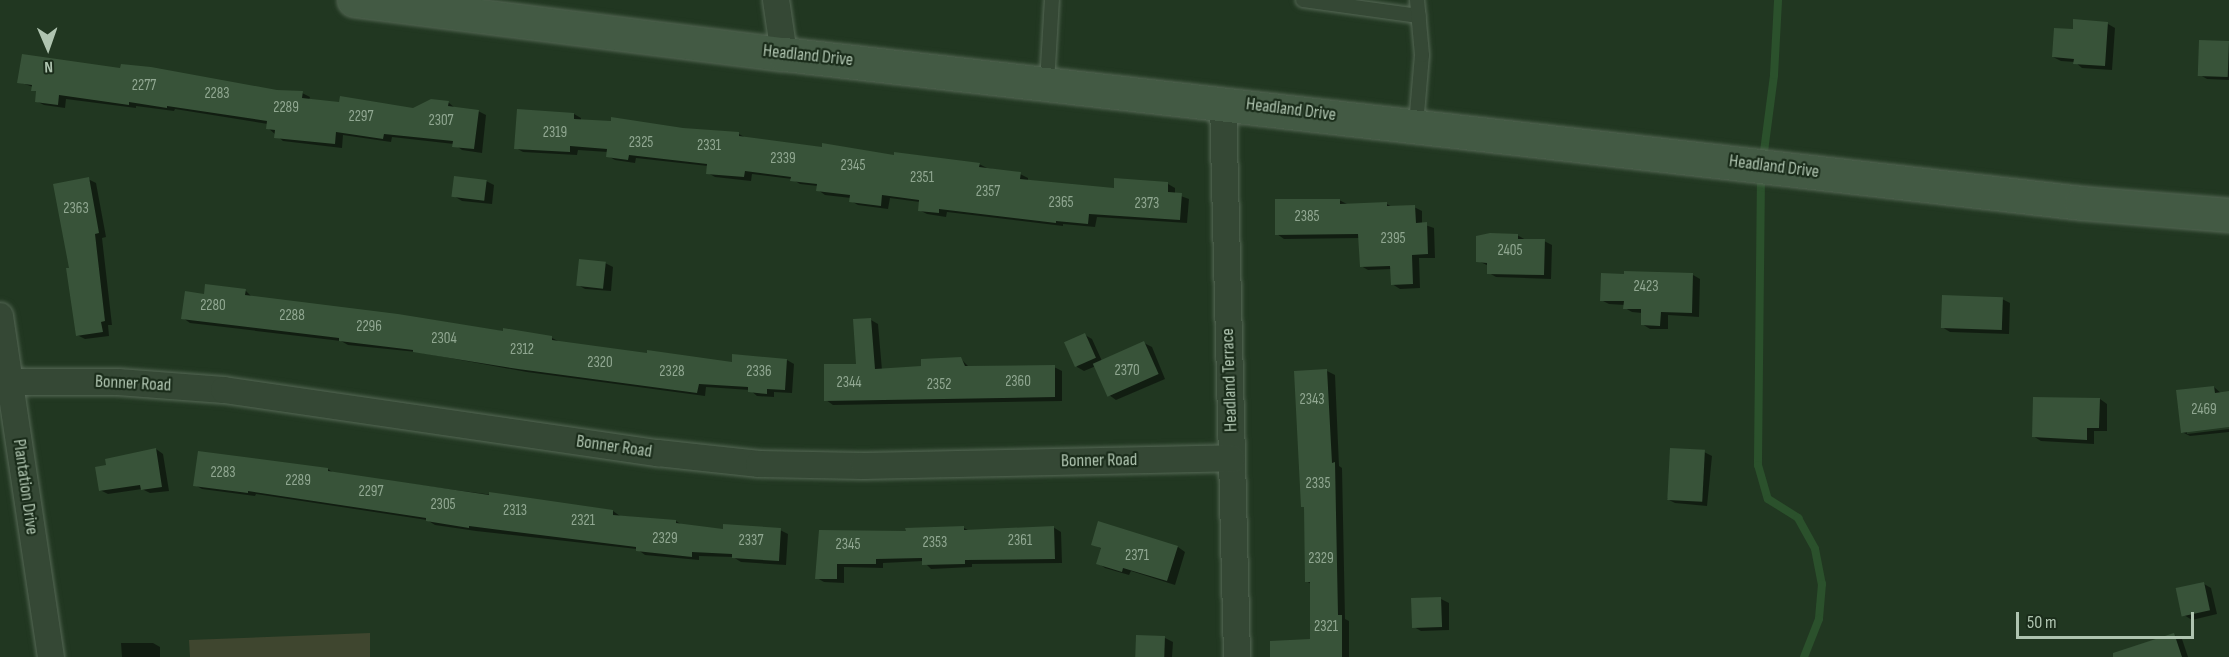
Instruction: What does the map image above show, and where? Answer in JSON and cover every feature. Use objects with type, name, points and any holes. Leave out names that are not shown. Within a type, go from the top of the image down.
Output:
[{"type":"main road","name":"Headland Drive","points":[[354,0],[784,54],[2081,203],[2229,215]]},
{"type":"street","points":[[776,0],[784,54]]},
{"type":"street","name":"Headland Terrace","points":[[1222,103],[1237,657]]},
{"type":"street","name":"Plantation Drive","points":[[0,316],[5,382],[51,657]]},
{"type":"street","name":"Bonner Road","points":[[5,382],[118,382],[224,390],[658,453],[759,464],[864,466],[1232,458]]},
{"type":"lane","points":[[1047,83],[1052,0]]},
{"type":"lane","points":[[1303,0],[1419,16]]},
{"type":"lane","points":[[1416,125],[1422,55],[1417,0]]},
{"type":"green space","points":[[370,633],[370,657],[190,657],[189,640]]},
{"type":"building","points":[[2073,19],[2108,22],[2105,66],[2073,64],[2074,59],[2052,57],[2054,28],[2073,29]]},
{"type":"building","points":[[2199,40],[2229,41],[2228,77],[2198,76]]},
{"type":"building","points":[[22,54],[120,68],[121,64],[151,67],[277,90],[303,91],[302,98],[339,102],[340,96],[413,108],[431,99],[449,101],[448,106],[479,110],[474,149],[452,147],[453,141],[384,134],[383,139],[336,132],[335,144],[274,138],[275,130],[266,129],[267,121],[167,106],[167,108],[129,102],[129,105],[59,95],[58,105],[35,102],[36,91],[31,91],[32,85],[17,83]]},
{"type":"building","points":[[517,109],[574,113],[574,119],[611,121],[611,117],[683,128],[739,132],[739,136],[822,147],[822,143],[894,155],[894,152],[980,163],[979,167],[1021,172],[1020,179],[1114,188],[1114,178],[1168,182],[1168,192],[1182,193],[1180,220],[1089,214],[1088,224],[1056,221],[1056,223],[939,209],[939,213],[918,211],[919,200],[882,195],[881,206],[849,202],[850,195],[816,191],[817,184],[790,181],[791,177],[745,171],[744,177],[706,174],[707,164],[629,155],[628,160],[606,157],[607,149],[570,146],[570,152],[514,149]]},
{"type":"building","points":[[454,176],[487,180],[484,201],[451,197]]},
{"type":"building","points":[[89,177],[99,233],[95,234],[105,321],[101,322],[103,332],[76,336],[66,268],[69,268],[53,184]]},
{"type":"building","points":[[1275,199],[1340,199],[1340,204],[1387,202],[1387,206],[1415,205],[1416,223],[1427,222],[1428,254],[1412,255],[1413,284],[1391,285],[1390,266],[1360,267],[1358,234],[1275,235]]},
{"type":"building","points":[[1490,233],[1518,234],[1518,239],[1545,239],[1544,275],[1487,274],[1487,263],[1476,262],[1476,236]]},
{"type":"building","points":[[579,259],[606,262],[603,289],[576,286]]},
{"type":"building","points":[[1624,271],[1693,273],[1692,313],[1661,312],[1660,326],[1641,325],[1641,309],[1623,309],[1624,301],[1600,301],[1601,273],[1624,274]]},
{"type":"building","points":[[205,284],[246,289],[245,295],[398,314],[503,331],[503,328],[552,336],[552,340],[647,353],[647,350],[732,362],[732,354],[787,359],[785,390],[767,389],[767,394],[748,392],[748,387],[699,384],[697,393],[518,369],[413,352],[413,350],[339,341],[339,338],[181,319],[185,291],[204,294]]},
{"type":"building","points":[[1942,295],[2003,297],[2002,330],[1941,328]]},
{"type":"building","points":[[871,318],[875,369],[921,366],[921,359],[961,357],[965,366],[1055,365],[1055,397],[824,401],[824,364],[856,364],[853,319]]},
{"type":"building","points":[[1085,333],[1096,358],[1075,367],[1064,342]]},
{"type":"building","points":[[1144,341],[1159,374],[1107,397],[1093,364]]},
{"type":"building","points":[[1327,369],[1332,463],[1335,462],[1338,615],[1342,615],[1342,657],[1270,657],[1270,641],[1310,639],[1310,582],[1305,582],[1304,507],[1301,507],[1294,371]]},
{"type":"building","points":[[2214,386],[2215,393],[2229,391],[2229,427],[2181,433],[2176,390]]},
{"type":"building","points":[[2033,397],[2100,398],[2099,428],[2087,428],[2087,440],[2032,437]]},
{"type":"building","points":[[156,448],[162,487],[141,490],[140,485],[99,491],[95,467],[106,465],[105,459]]},
{"type":"building","points":[[1670,448],[1705,450],[1702,502],[1667,500]]},
{"type":"building","points":[[198,451],[328,468],[328,471],[489,495],[489,492],[613,510],[613,515],[676,520],[676,523],[723,529],[723,524],[781,528],[779,561],[732,558],[732,554],[692,552],[692,557],[636,551],[636,547],[469,526],[469,528],[426,521],[426,518],[248,491],[248,493],[193,486]]},
{"type":"building","points":[[1098,521],[1178,546],[1167,581],[1123,568],[1122,572],[1096,564],[1101,548],[1091,545]]},
{"type":"building","points":[[964,526],[964,530],[1054,526],[1055,559],[965,560],[965,564],[922,565],[922,558],[876,559],[876,564],[837,564],[837,579],[815,579],[819,530],[906,531],[905,528]]},
{"type":"building","points":[[2204,582],[2210,610],[2182,616],[2176,588]]},
{"type":"building","points":[[1441,597],[1442,627],[1412,628],[1411,598]]},
{"type":"building","points":[[2174,633],[2182,657],[2113,657],[2113,653]]},
{"type":"building","points":[[1136,635],[1165,636],[1164,657],[1135,657]]},
{"type":"waterway","points":[[1763,159],[1774,75],[1778,0]]},
{"type":"waterway","points":[[1761,174],[1758,465],[1768,499],[1798,518],[1815,549],[1822,584],[1819,619],[1804,657]]}]
